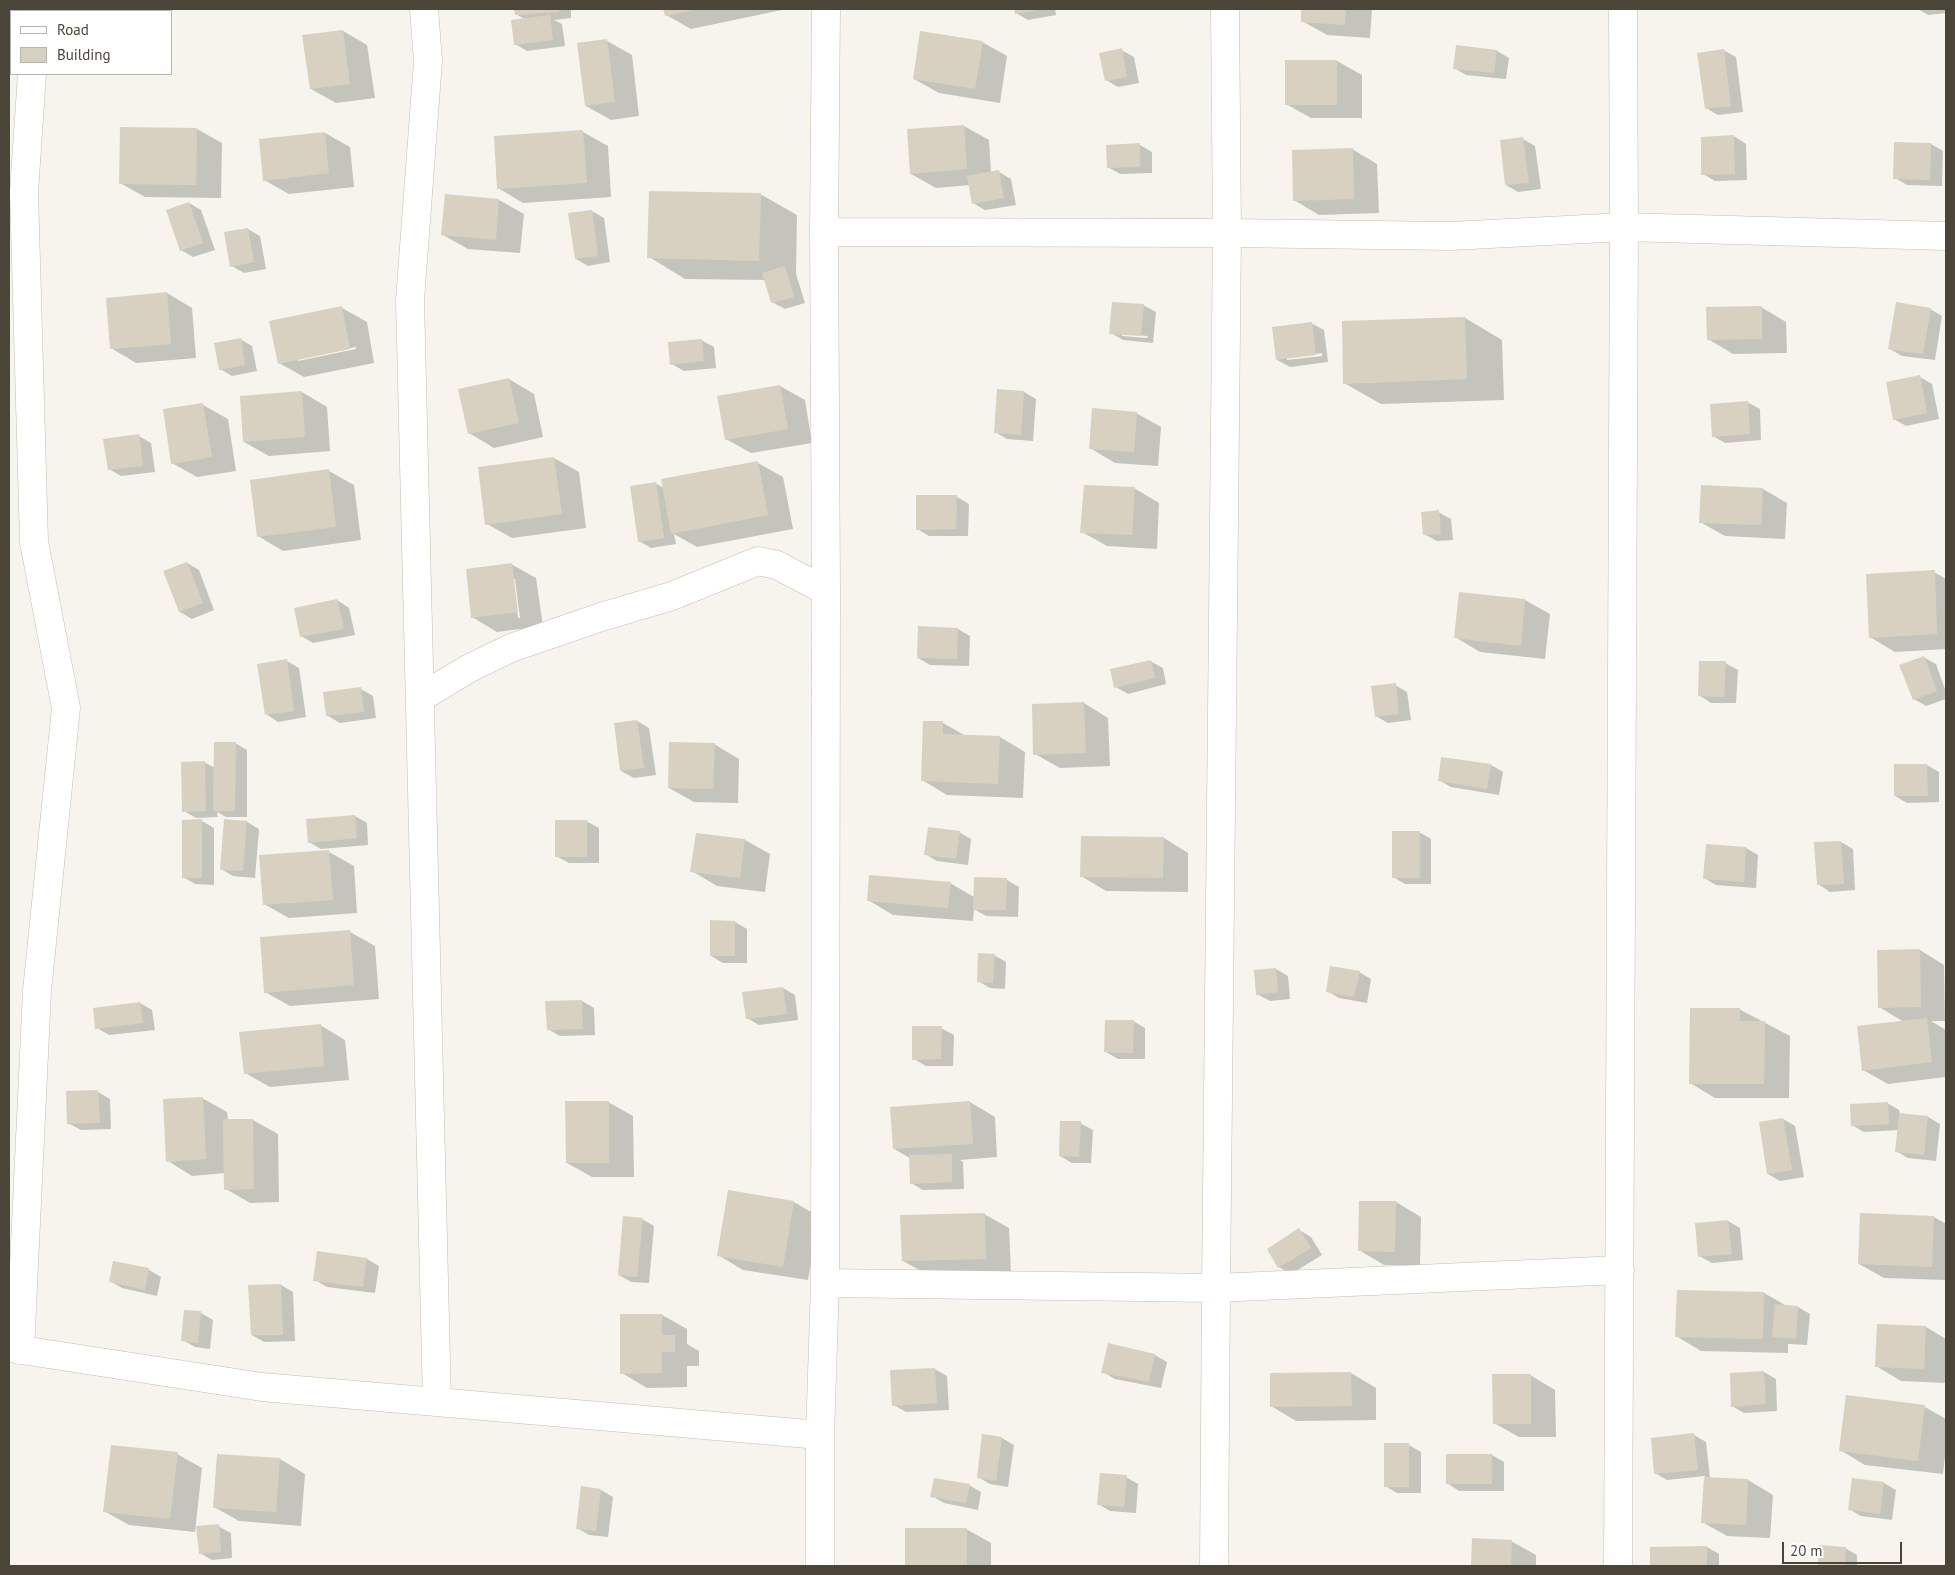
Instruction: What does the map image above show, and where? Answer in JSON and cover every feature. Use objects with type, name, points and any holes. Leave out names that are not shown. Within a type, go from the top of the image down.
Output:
[{"type":"street","points":[[424,9],[428,61],[410,300],[437,1402]]},
{"type":"street","points":[[820,1566],[820,1434],[825,1283],[826,591],[824,232],[826,9]]},
{"type":"street","points":[[1214,1566],[1227,233],[1225,9]]},
{"type":"street","points":[[1618,1566],[1624,227],[1623,9]]},
{"type":"street","points":[[32,75],[16,192],[34,542],[66,708],[37,991],[15,1349],[262,1387],[820,1434]]},
{"type":"street","points":[[824,232],[1227,233],[1451,236],[1624,227],[1946,236]]},
{"type":"street","points":[[420,698],[468,669],[511,648],[672,596],[758,561],[777,564],[826,591]]},
{"type":"street","points":[[825,1283],[1216,1288],[1620,1270]]},
{"type":"building","points":[[514,9],[559,9],[559,12],[515,15]]},
{"type":"building","points":[[663,9],[694,9],[694,10],[665,16]]},
{"type":"building","points":[[1014,9],[1038,9],[1038,10],[1015,14]]},
{"type":"building","points":[[1301,9],[1346,9],[1345,25],[1301,22]]},
{"type":"building","points":[[550,15],[553,40],[514,45],[511,20]]},
{"type":"building","points":[[343,30],[350,84],[310,89],[302,35]]},
{"type":"building","points":[[920,31],[983,41],[975,89],[913,79]]},
{"type":"building","points":[[607,39],[615,102],[585,106],[577,43]]},
{"type":"building","points":[[1456,45],[1497,50],[1494,73],[1453,69]]},
{"type":"building","points":[[1122,48],[1127,77],[1105,81],[1099,53]]},
{"type":"building","points":[[1724,49],[1731,106],[1705,109],[1697,53]]},
{"type":"building","points":[[1285,60],[1337,60],[1337,105],[1285,105]]},
{"type":"building","points":[[964,125],[967,169],[910,174],[907,129]]},
{"type":"building","points":[[120,127],[197,128],[196,185],[119,184]]},
{"type":"building","points":[[583,130],[587,183],[497,189],[494,136]]},
{"type":"building","points":[[325,132],[329,173],[263,181],[259,139]]},
{"type":"building","points":[[1734,135],[1735,174],[1701,175],[1701,137]]},
{"type":"building","points":[[1523,137],[1529,183],[1505,185],[1500,140]]},
{"type":"building","points":[[1894,142],[1931,143],[1930,180],[1893,179]]},
{"type":"building","points":[[1140,143],[1140,167],[1107,168],[1106,145]]},
{"type":"building","points":[[1353,148],[1354,199],[1293,201],[1292,150]]},
{"type":"building","points":[[999,170],[1004,198],[972,204],[967,176]]},
{"type":"building","points":[[649,191],[761,193],[759,261],[647,258]]},
{"type":"building","points":[[445,194],[499,199],[496,240],[441,235]]},
{"type":"building","points":[[189,202],[203,243],[180,251],[166,210]]},
{"type":"building","points":[[592,210],[598,256],[575,259],[568,213]]},
{"type":"building","points":[[248,228],[254,262],[230,267],[224,232]]},
{"type":"building","points":[[785,266],[794,297],[771,303],[762,273]]},
{"type":"building","points":[[167,292],[171,344],[110,349],[106,298]]},
{"type":"building","points":[[1112,302],[1144,304],[1141,336],[1109,334]]},
{"type":"building","points":[[1896,302],[1931,308],[1923,354],[1888,349]]},
{"type":"building","points":[[342,306],[350,349],[278,364],[269,321]]},
{"type":"building","points":[[1762,306],[1762,339],[1707,340],[1706,307]]},
{"type":"building","points":[[1465,317],[1467,379],[1343,384],[1342,321]]},
{"type":"building","points":[[1312,322],[1316,355],[1276,360],[1272,327]]},
{"type":"building","points":[[241,338],[245,365],[219,370],[214,343]]},
{"type":"building","points":[[702,339],[704,361],[670,365],[668,342]]},
{"type":"building","points":[[1920,375],[1927,413],[1893,420],[1886,382]]},
{"type":"building","points":[[509,378],[519,423],[468,434],[458,389]]},
{"type":"building","points":[[780,385],[788,429],[725,440],[717,396]]},
{"type":"building","points":[[997,389],[1024,391],[1021,435],[994,433]]},
{"type":"building","points":[[302,391],[305,437],[243,442],[240,396]]},
{"type":"building","points":[[1748,401],[1750,434],[1712,437],[1710,404]]},
{"type":"building","points":[[203,403],[212,457],[171,464],[163,409]]},
{"type":"building","points":[[1092,408],[1137,412],[1134,452],[1089,449]]},
{"type":"building","points":[[139,434],[143,466],[108,470],[103,439]]},
{"type":"building","points":[[554,457],[562,514],[485,525],[478,467]]},
{"type":"building","points":[[758,461],[768,515],[671,534],[661,479]]},
{"type":"building","points":[[329,469],[336,527],[257,537],[250,480]]},
{"type":"building","points":[[656,482],[664,538],[638,542],[630,486]]},
{"type":"building","points":[[1084,485],[1135,487],[1132,535],[1080,533]]},
{"type":"building","points":[[1701,485],[1763,488],[1761,525],[1699,523]]},
{"type":"building","points":[[916,495],[957,495],[956,529],[916,530]]},
{"type":"building","points":[[1439,510],[1441,534],[1423,535],[1421,512]]},
{"type":"building","points":[[187,562],[203,603],[179,612],[163,571]]},
{"type":"building","points":[[512,563],[518,612],[471,618],[466,569]]},
{"type":"building","points":[[1935,570],[1937,634],[1869,638],[1866,574]]},
{"type":"building","points":[[1459,592],[1525,599],[1521,646],[1454,638]]},
{"type":"building","points":[[337,599],[344,629],[300,637],[294,608]]},
{"type":"building","points":[[918,626],[958,628],[957,659],[917,658]]},
{"type":"building","points":[[1924,656],[1937,691],[1913,700],[1899,665]]},
{"type":"building","points":[[287,659],[294,711],[265,715],[257,664]]},
{"type":"building","points":[[1151,660],[1155,678],[1114,688],[1110,669]]},
{"type":"building","points":[[1699,661],[1726,661],[1724,697],[1698,696]]},
{"type":"building","points":[[1396,683],[1399,714],[1375,717],[1371,686]]},
{"type":"building","points":[[361,687],[364,712],[326,716],[323,692]]},
{"type":"building","points":[[1084,702],[1086,753],[1033,755],[1032,704]]},
{"type":"building","points":[[637,720],[644,768],[620,771],[614,723]]},
{"type":"building","points":[[923,721],[943,721],[943,734],[1000,736],[998,784],[921,781]]},
{"type":"building","points":[[214,742],[236,742],[235,811],[213,811]]},
{"type":"building","points":[[669,742],[715,743],[713,789],[668,788]]},
{"type":"building","points":[[1441,757],[1491,764],[1487,789],[1438,781]]},
{"type":"building","points":[[205,761],[206,811],[182,812],[181,762]]},
{"type":"building","points":[[1894,764],[1927,764],[1928,796],[1894,796]]},
{"type":"building","points":[[355,815],[357,838],[308,843],[306,819]]},
{"type":"building","points":[[202,819],[202,878],[182,878],[182,820]]},
{"type":"building","points":[[224,819],[247,821],[243,871],[220,870]]},
{"type":"building","points":[[555,820],[587,820],[587,857],[555,857]]},
{"type":"building","points":[[928,827],[960,831],[956,859],[924,855]]},
{"type":"building","points":[[1392,831],[1420,831],[1420,878],[1392,878]]},
{"type":"building","points":[[696,833],[745,839],[740,878],[690,872]]},
{"type":"building","points":[[1081,836],[1164,837],[1163,878],[1080,877]]},
{"type":"building","points":[[1841,841],[1844,884],[1817,885],[1814,842]]},
{"type":"building","points":[[1706,844],[1746,847],[1744,882],[1703,879]]},
{"type":"building","points":[[329,850],[333,900],[263,905],[259,855]]},
{"type":"building","points":[[869,875],[951,882],[948,908],[867,901]]},
{"type":"building","points":[[974,877],[1007,878],[1006,910],[973,910]]},
{"type":"building","points":[[710,920],[735,921],[735,956],[710,956]]},
{"type":"building","points":[[350,930],[354,985],[264,993],[260,937]]},
{"type":"building","points":[[1920,949],[1921,1007],[1878,1008],[1877,950]]},
{"type":"building","points":[[978,953],[995,954],[993,983],[977,982]]},
{"type":"building","points":[[1330,966],[1360,971],[1354,997],[1326,992]]},
{"type":"building","points":[[1276,968],[1278,992],[1256,995],[1254,970]]},
{"type":"building","points":[[783,987],[787,1014],[746,1019],[742,992]]},
{"type":"building","points":[[582,1000],[583,1029],[547,1030],[545,1001]]},
{"type":"building","points":[[140,1002],[143,1023],[95,1029],[93,1008]]},
{"type":"building","points":[[1690,1008],[1740,1008],[1740,1021],[1765,1021],[1764,1084],[1689,1084]]},
{"type":"building","points":[[1927,1018],[1932,1062],[1862,1071],[1857,1026]]},
{"type":"building","points":[[1105,1020],[1134,1020],[1133,1053],[1104,1052]]},
{"type":"building","points":[[321,1024],[324,1066],[244,1074],[239,1032]]},
{"type":"building","points":[[912,1026],[942,1026],[941,1059],[912,1060]]},
{"type":"building","points":[[98,1090],[100,1123],[67,1124],[66,1091]]},
{"type":"building","points":[[203,1097],[206,1159],[166,1162],[163,1099]]},
{"type":"building","points":[[565,1101],[609,1101],[609,1163],[566,1163]]},
{"type":"building","points":[[970,1101],[973,1144],[893,1149],[890,1107]]},
{"type":"building","points":[[1888,1102],[1889,1124],[1851,1126],[1850,1104]]},
{"type":"building","points":[[1899,1113],[1928,1116],[1924,1155],[1895,1152]]},
{"type":"building","points":[[1783,1118],[1792,1170],[1767,1174],[1759,1122]]},
{"type":"building","points":[[223,1119],[253,1119],[254,1189],[224,1190]]},
{"type":"building","points":[[1060,1121],[1081,1121],[1079,1157],[1059,1156]]},
{"type":"building","points":[[952,1154],[952,1182],[910,1184],[909,1155]]},
{"type":"building","points":[[728,1190],[794,1201],[783,1267],[717,1256]]},
{"type":"building","points":[[1359,1201],[1396,1201],[1395,1252],[1358,1251]]},
{"type":"building","points":[[985,1213],[986,1259],[902,1261],[900,1215]]},
{"type":"building","points":[[1860,1213],[1934,1216],[1932,1267],[1858,1264]]},
{"type":"building","points":[[623,1216],[643,1218],[637,1277],[618,1275]]},
{"type":"building","points":[[1728,1220],[1732,1254],[1698,1257],[1695,1223]]},
{"type":"building","points":[[1299,1228],[1311,1248],[1278,1268],[1267,1249]]},
{"type":"building","points":[[317,1251],[367,1258],[363,1287],[313,1281]]},
{"type":"building","points":[[113,1261],[149,1268],[145,1290],[109,1282]]},
{"type":"building","points":[[281,1284],[283,1335],[251,1335],[248,1285]]},
{"type":"building","points":[[1677,1290],[1764,1292],[1763,1339],[1675,1337]]},
{"type":"building","points":[[1775,1304],[1798,1306],[1796,1339],[1772,1337]]},
{"type":"building","points":[[184,1310],[201,1311],[198,1343],[181,1341]]},
{"type":"building","points":[[620,1314],[662,1314],[662,1335],[675,1335],[675,1352],[662,1352],[662,1373],[620,1374]]},
{"type":"building","points":[[1877,1324],[1926,1326],[1924,1369],[1875,1367]]},
{"type":"building","points":[[1108,1343],[1155,1354],[1149,1382],[1101,1373]]},
{"type":"building","points":[[935,1368],[937,1403],[892,1406],[890,1370]]},
{"type":"building","points":[[1764,1371],[1766,1404],[1731,1407],[1730,1373]]},
{"type":"building","points":[[1351,1372],[1352,1406],[1270,1407],[1270,1373]]},
{"type":"building","points":[[1492,1374],[1531,1374],[1531,1424],[1493,1424]]},
{"type":"building","points":[[1846,1395],[1925,1405],[1918,1461],[1839,1451]]},
{"type":"building","points":[[1694,1433],[1698,1470],[1654,1474],[1651,1438]]},
{"type":"building","points":[[982,1434],[1002,1437],[996,1481],[977,1478]]},
{"type":"building","points":[[1384,1443],[1409,1443],[1409,1487],[1384,1487]]},
{"type":"building","points":[[111,1445],[178,1452],[170,1519],[103,1512]]},
{"type":"building","points":[[217,1454],[280,1458],[276,1512],[213,1508]]},
{"type":"building","points":[[1446,1454],[1492,1454],[1492,1484],[1446,1484]]},
{"type":"building","points":[[1100,1473],[1127,1475],[1124,1507],[1097,1505]]},
{"type":"building","points":[[1704,1477],[1748,1479],[1746,1525],[1701,1523]]},
{"type":"building","points":[[934,1478],[970,1484],[966,1503],[930,1497]]},
{"type":"building","points":[[1852,1478],[1884,1482],[1880,1514],[1848,1510]]},
{"type":"building","points":[[581,1486],[601,1489],[596,1531],[576,1529]]},
{"type":"building","points":[[219,1524],[221,1552],[199,1554],[196,1526]]},
{"type":"building","points":[[905,1528],[967,1528],[967,1566],[905,1566]]},
{"type":"building","points":[[1472,1538],[1512,1540],[1511,1566],[1471,1566]]},
{"type":"building","points":[[1819,1545],[1846,1547],[1845,1566],[1818,1566]]},
{"type":"building","points":[[1707,1546],[1707,1566],[1650,1566],[1650,1547]]}]
